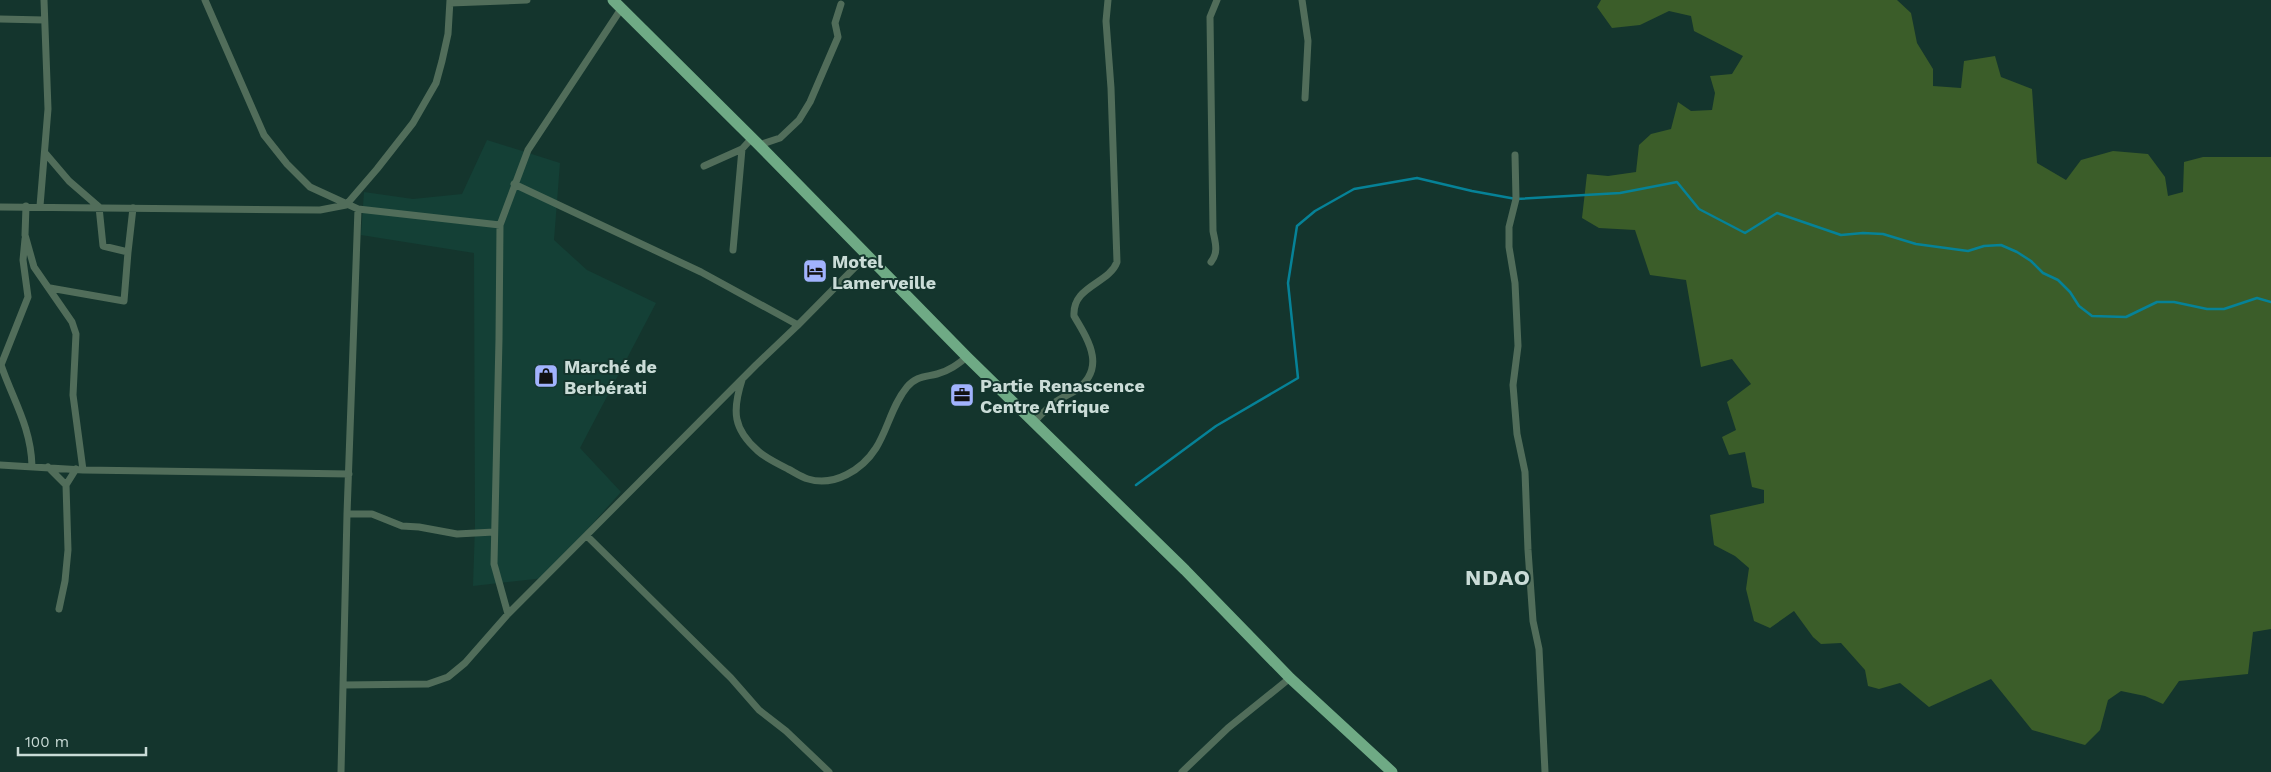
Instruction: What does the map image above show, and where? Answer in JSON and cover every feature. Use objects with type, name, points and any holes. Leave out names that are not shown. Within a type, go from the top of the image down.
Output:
[{"type":"main road","points":[[613,0],[756,141],[866,256],[967,357],[1179,564],[1290,678],[1392,772]]},
{"type":"street","points":[[40,206],[46,154],[48,108],[44,0]]},
{"type":"street","points":[[205,0],[264,135],[287,164],[310,187],[358,209],[500,225]]},
{"type":"street","points":[[0,207],[320,210],[346,205],[413,123],[436,82],[448,34],[450,2],[527,0]]},
{"type":"street","points":[[1034,422],[1056,401],[1075,391],[1085,383],[1090,375],[1093,365],[1093,352],[1074,316],[1074,310],[1082,294],[1096,281],[1112,271],[1117,262],[1111,88],[1106,21],[1108,0]]},
{"type":"street","points":[[1211,262],[1215,257],[1217,249],[1213,231],[1210,17],[1217,0]]},
{"type":"street","points":[[1302,0],[1308,41],[1304,98]]},
{"type":"street","points":[[704,166],[756,141],[780,138],[799,120],[810,102],[838,36],[835,23],[841,4]]},
{"type":"street","points":[[508,614],[494,564],[500,225],[528,150],[542,126],[621,9]]},
{"type":"street","points":[[0,19],[44,20]]},
{"type":"street","points":[[734,250],[742,149]]},
{"type":"street","points":[[46,154],[69,181],[99,207],[103,246],[128,252]]},
{"type":"street","points":[[1515,155],[1516,199],[1509,227],[1509,247],[1515,283],[1518,346],[1513,385],[1517,434],[1525,472],[1528,550],[1533,621],[1539,649],[1546,772]]},
{"type":"street","points":[[514,184],[701,272],[798,325]]},
{"type":"street","points":[[26,206],[23,260],[28,297],[1,365],[10,391],[16,398],[32,446],[32,466]]},
{"type":"street","points":[[50,288],[124,301],[133,208]]},
{"type":"street","points":[[341,772],[348,474],[358,209]]},
{"type":"street","points":[[25,235],[34,268],[50,288],[72,322],[76,334],[73,395],[80,469],[66,485],[68,550],[65,581],[59,609]]},
{"type":"street","points":[[343,685],[428,684],[448,677],[465,663],[508,614],[866,256]]},
{"type":"street","points":[[742,378],[736,398],[736,421],[742,434],[765,457],[808,479],[834,480],[859,468],[876,449],[898,400],[915,380],[952,368],[967,357]]},
{"type":"street","points":[[0,465],[80,469],[348,474]]},
{"type":"street","points":[[48,467],[66,485]]},
{"type":"street","points":[[347,514],[372,514],[402,526],[457,534],[494,532]]},
{"type":"street","points":[[587,536],[731,678],[759,710],[786,731],[829,772]]},
{"type":"street","points":[[1182,772],[1228,728],[1290,678]]},
{"type":"shaded area","name":"Marché de Berbérati","points":[[487,140],[560,163],[554,240],[587,270],[656,303],[580,448],[621,492],[544,578],[473,586],[475,526],[474,253],[361,235],[364,192],[413,199],[462,194]]},
{"type":"green space","points":[[1601,0],[1897,0],[1911,13],[1917,43],[1933,69],[1933,86],[1961,88],[1964,61],[1995,56],[2001,77],[2032,89],[2037,163],[2066,180],[2081,160],[2113,151],[2148,154],[2165,177],[2168,196],[2183,192],[2184,162],[2203,157],[2271,157],[2271,629],[2253,632],[2248,674],[2179,681],[2163,704],[2145,696],[2121,691],[2108,700],[2100,730],[2085,745],[2032,730],[1991,679],[1929,707],[1900,683],[1879,689],[1868,686],[1865,670],[1841,643],[1821,644],[1813,637],[1794,611],[1770,628],[1754,621],[1746,589],[1749,568],[1735,556],[1714,545],[1710,515],[1764,503],[1764,490],[1752,487],[1745,452],[1729,455],[1722,437],[1736,430],[1727,402],[1751,384],[1732,359],[1701,367],[1686,280],[1650,275],[1635,230],[1599,228],[1582,218],[1587,174],[1608,176],[1636,172],[1639,145],[1651,134],[1671,129],[1678,102],[1691,111],[1712,110],[1715,93],[1710,76],[1732,74],[1743,56],[1694,31],[1691,16],[1669,11],[1640,25],[1612,28],[1597,7]]},
{"type":"waterway","points":[[1136,485],[1216,426],[1298,378],[1288,283],[1297,226],[1315,211],[1354,189],[1417,178],[1516,199],[1620,193],[1677,182],[1699,209],[1745,233],[1777,213],[1841,235],[1883,234],[1916,244],[1968,251],[1984,246],[2001,245],[2017,252],[2031,261],[2043,273],[2058,280],[2070,292],[2079,306],[2092,316],[2126,317],[2157,302],[2174,302],[2207,309],[2224,309],[2257,298],[2271,302]]},
{"type":"place","name":"Motel Lamerveille","points":[[815,271]]},
{"type":"place","name":"Marché de Berbérati","points":[[546,376]]},
{"type":"place","name":"Partie Renascence Centre Afrique","points":[[962,395]]},
{"type":"district","name":"NDAO","points":[[1498,577]]}]
